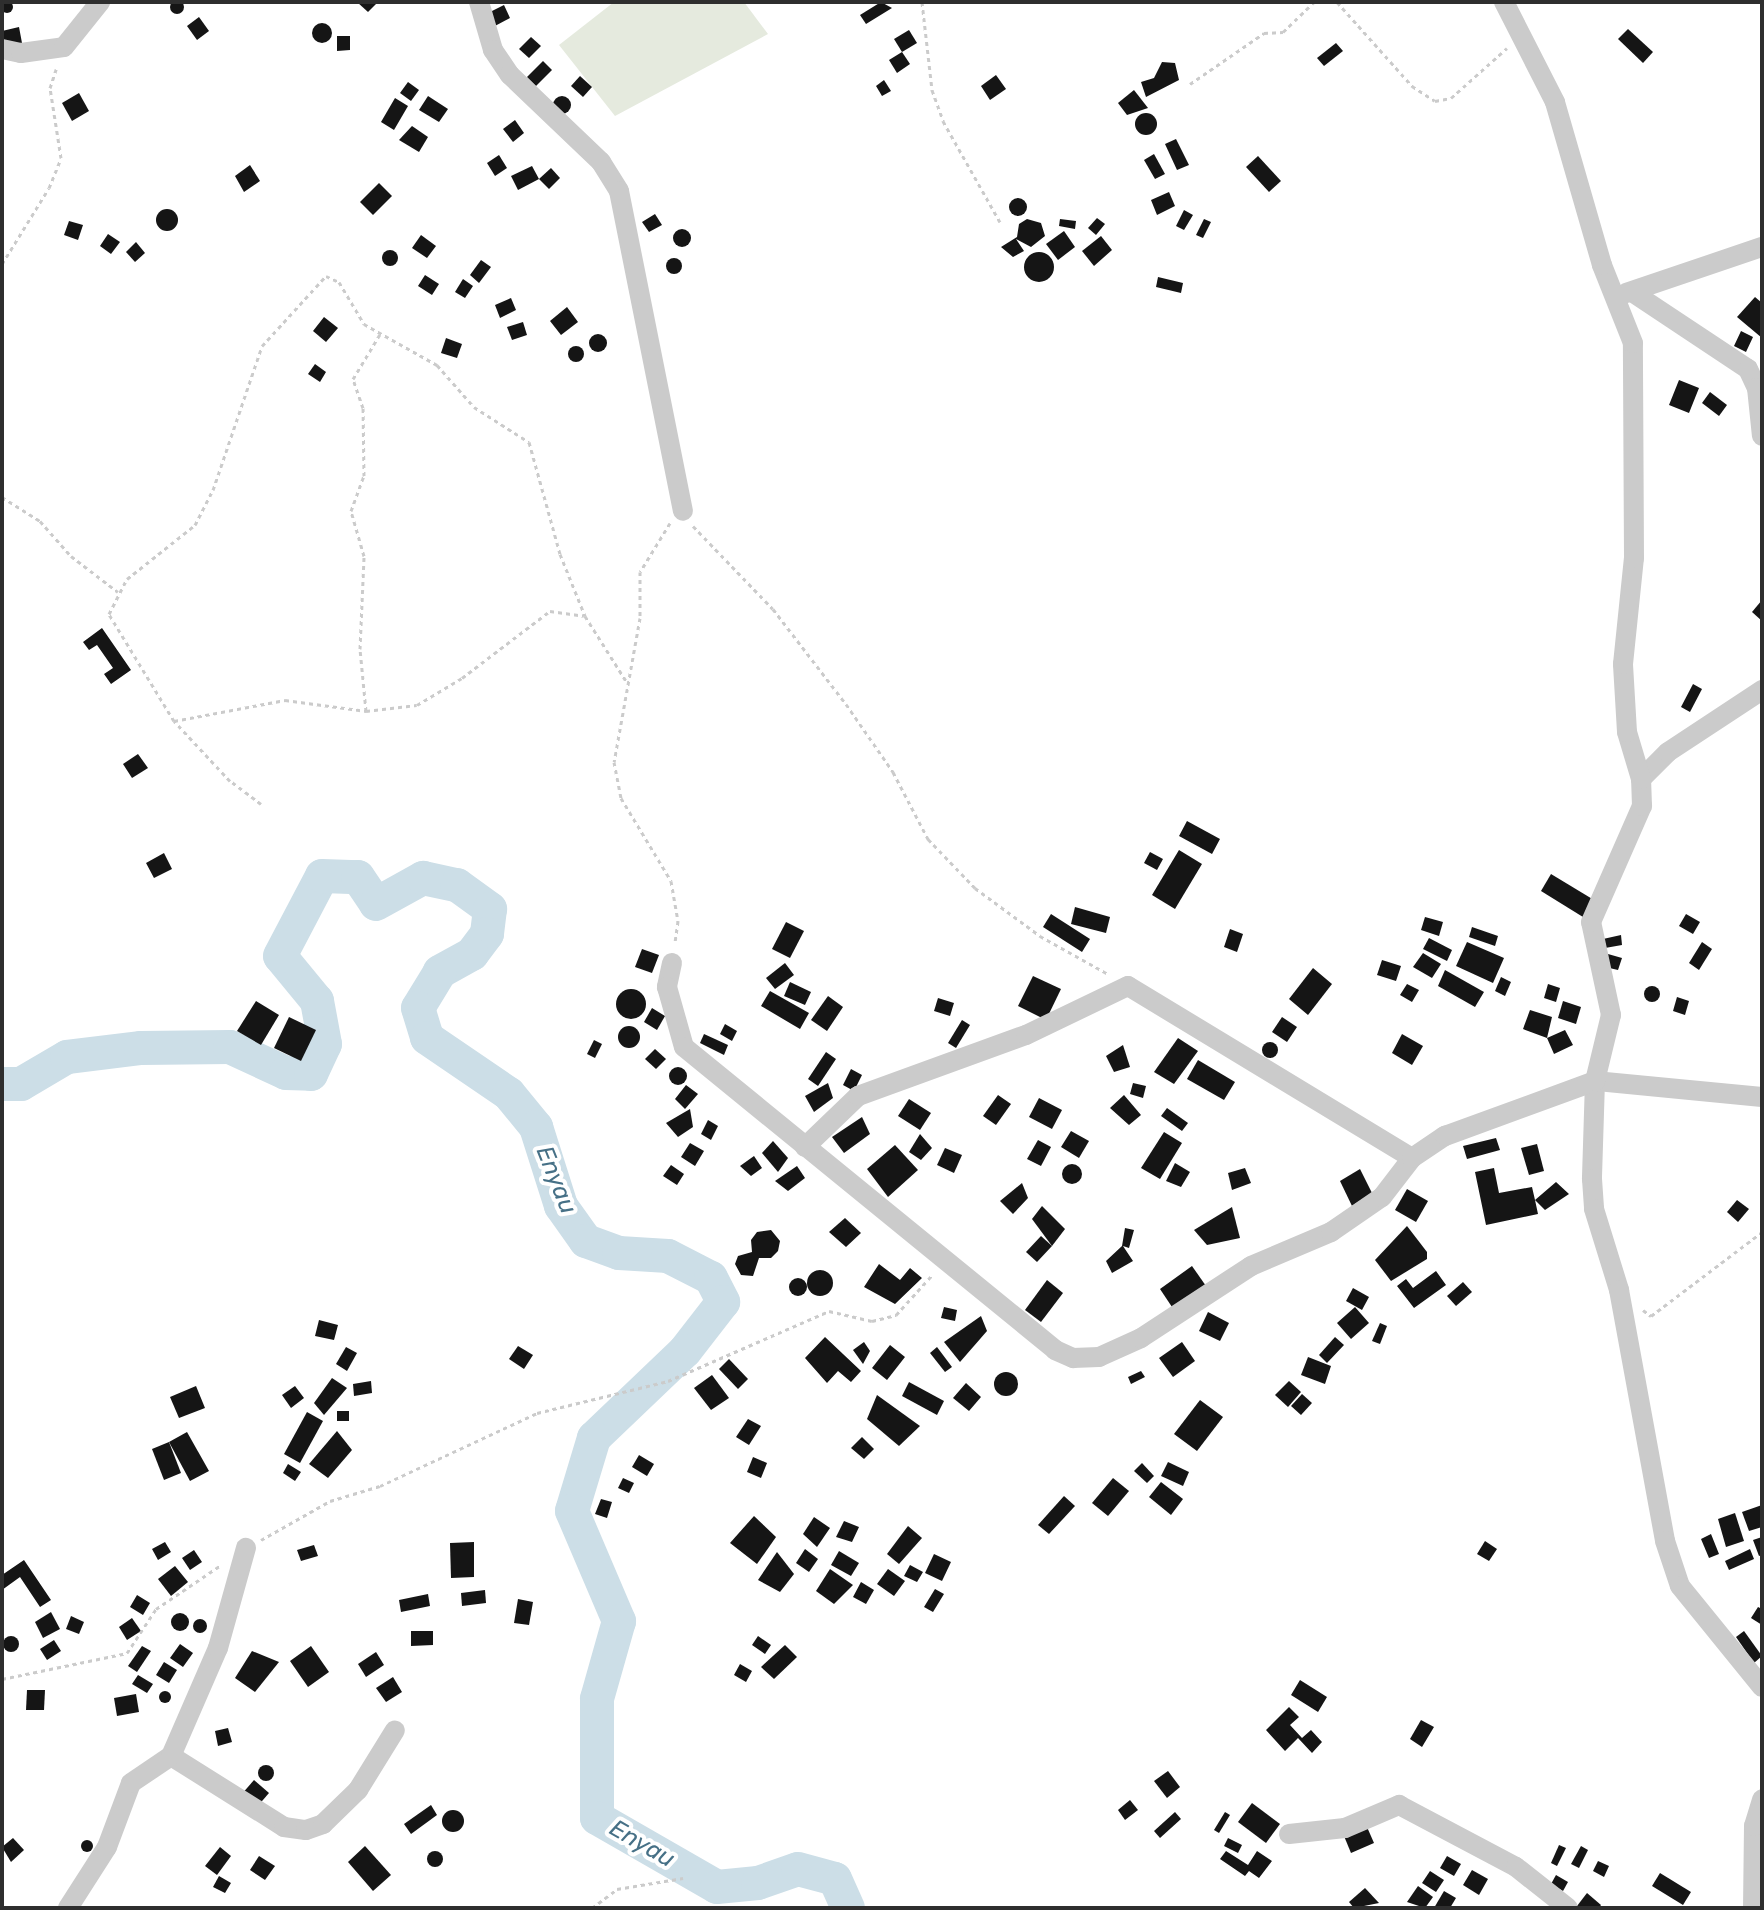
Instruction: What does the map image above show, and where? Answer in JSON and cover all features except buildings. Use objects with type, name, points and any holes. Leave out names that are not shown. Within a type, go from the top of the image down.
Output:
[{"type":"street","points":[[2,49],[21,53],[64,47],[100,2]]},
{"type":"street","points":[[479,2],[493,50],[510,75],[601,162],[619,191],[683,511]]},
{"type":"street","points":[[1504,2],[1555,102],[1623,294],[1633,343],[1634,558],[1623,664],[1627,732],[1641,779],[1639,820],[1591,922],[1611,1015],[1595,1081],[1594,1209],[1619,1290],[1665,1541],[1680,1586],[1762,1687]]},
{"type":"street","points":[[1623,294],[1762,247]]},
{"type":"street","points":[[1623,294],[1748,369],[1757,388],[1762,436]]},
{"type":"street","points":[[1641,779],[1662,757],[1762,690]]},
{"type":"street","points":[[672,963],[667,987],[684,1047],[1055,1350],[1073,1358],[1099,1357],[1141,1338],[1251,1266],[1331,1232],[1382,1197],[1412,1158],[1445,1136],[1595,1081],[1762,1097]]},
{"type":"street","points":[[805,1147],[858,1096],[1026,1035],[1128,986],[1412,1158]]},
{"type":"street","points":[[76,1905],[107,1847],[131,1783],[171,1756],[218,1648],[246,1548]]},
{"type":"street","points":[[171,1756],[284,1827],[306,1830],[323,1824],[358,1790],[395,1730]]},
{"type":"street","points":[[1753,1908],[1754,1826],[1762,1799]]},
{"type":"street","points":[[1289,1834],[1345,1828],[1399,1805],[1516,1867],[1568,1908]]},
{"type":"path","points":[[922,2],[932,90],[943,121],[1000,222]]},
{"type":"path","points":[[1190,84],[1264,33],[1283,32],[1314,2]]},
{"type":"path","points":[[1337,2],[1412,86],[1435,101],[1451,98],[1522,35]]},
{"type":"path","points":[[2,264],[49,188],[61,158],[50,88],[64,47]]},
{"type":"path","points":[[261,804],[200,752],[174,721],[109,619],[118,592],[135,571],[195,525],[213,490],[262,346],[319,282],[333,275],[357,316],[380,334],[437,365],[474,407],[529,442],[560,554],[585,616],[628,684]]},
{"type":"path","points":[[366,711],[360,649],[364,556],[351,511],[364,476],[363,408],[353,379],[380,334]]},
{"type":"path","points":[[2,497],[40,521],[71,556],[118,592]]},
{"type":"path","points":[[672,963],[677,899],[614,778],[640,618],[640,572],[651,548],[683,511],[773,609],[846,704],[893,772],[928,839],[986,896],[1040,936],[1128,986]]},
{"type":"path","points":[[174,721],[285,700],[366,711],[417,705],[462,678],[550,611],[585,616]]},
{"type":"path","points":[[1619,1290],[1651,1316],[1688,1290],[1715,1262],[1762,1232]]},
{"type":"path","points":[[2,1679],[127,1653],[156,1609],[246,1548],[302,1521],[330,1501],[380,1486],[537,1413],[668,1381],[829,1311],[872,1321],[896,1315],[945,1260]]},
{"type":"path","points":[[592,1908],[617,1889],[683,1878]]},
{"type":"shaded area","points":[[614,2],[744,2],[768,34],[615,116],[559,45]]},
{"type":"waterway","name":"Enyau","points":[[2,1084],[21,1084],[67,1057],[141,1048],[230,1047],[286,1073],[311,1074],[325,1044],[317,1001],[280,956],[322,876],[358,877],[376,904],[423,878],[457,885],[490,909],[487,934],[472,954],[440,972],[418,1008],[427,1038],[509,1094],[536,1127],[561,1206],[586,1241],[619,1253],[668,1256],[711,1278],[723,1302],[685,1351],[594,1438],[572,1511],[619,1621],[597,1699],[597,1818],[717,1887],[758,1883],[798,1869],[835,1879],[848,1908]]}]
